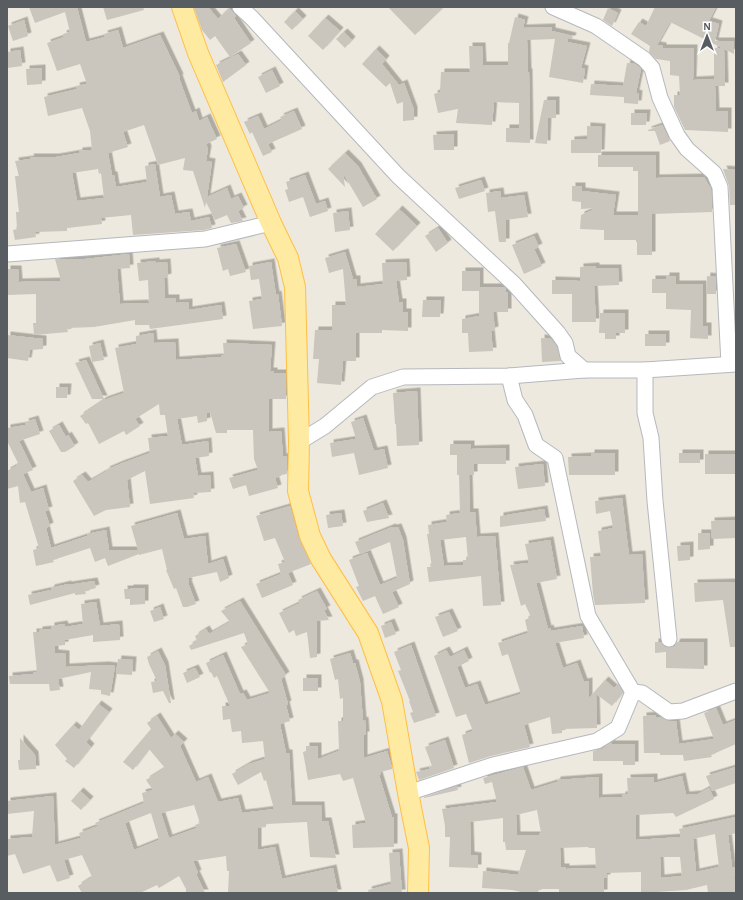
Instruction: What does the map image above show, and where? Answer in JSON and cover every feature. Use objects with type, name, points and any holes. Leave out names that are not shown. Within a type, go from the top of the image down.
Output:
[{"type":"main road","points":[[182,7],[198,53],[270,223],[288,258],[295,288],[299,442],[298,491],[310,536],[320,559],[368,634],[392,701],[419,848],[418,893]]},
{"type":"street","points":[[240,7],[398,176],[514,284],[558,333],[564,343],[568,356],[584,370]]},
{"type":"street","points":[[299,442],[325,426],[372,387],[403,377],[509,376],[584,370],[645,370],[732,364],[720,187],[714,173],[687,149],[677,135],[660,98],[652,68],[644,59],[596,26],[552,7]]},
{"type":"street","points":[[7,254],[205,239],[270,223]]},
{"type":"street","points":[[645,370],[645,413],[651,438],[655,501],[669,639]]},
{"type":"street","points":[[509,376],[515,400],[525,415],[536,446],[555,458],[588,616],[633,692]]},
{"type":"street","points":[[633,692],[642,693],[668,712],[683,711],[736,691]]},
{"type":"street","points":[[408,793],[493,765],[601,739],[618,728],[633,692]]},
{"type":"building","points":[[29,7],[77,7],[86,42],[105,37],[104,34],[118,30],[123,48],[160,35],[180,77],[179,78],[192,113],[196,111],[199,121],[207,117],[217,139],[206,144],[208,149],[206,161],[212,162],[207,197],[227,188],[231,199],[238,196],[244,208],[238,211],[243,221],[231,223],[227,215],[215,220],[206,202],[205,208],[193,171],[183,170],[185,158],[158,165],[144,125],[123,132],[128,147],[108,153],[116,187],[147,182],[145,166],[155,164],[160,197],[171,195],[175,214],[189,212],[191,221],[209,217],[212,228],[204,230],[133,235],[131,215],[101,218],[102,224],[67,228],[67,231],[35,232],[36,237],[15,240],[13,230],[17,229],[16,212],[19,212],[15,176],[19,176],[15,161],[31,159],[30,157],[56,157],[79,153],[79,151],[92,150],[90,131],[82,108],[48,116],[44,97],[77,89],[76,86],[87,84],[80,64],[57,71],[47,43],[64,37],[63,34],[70,32],[65,12],[35,23]],"holes":[[[98,169],[99,174],[101,173],[104,198],[77,201],[72,173]]]},
{"type":"building","points":[[103,7],[143,7],[144,10],[107,20]]},
{"type":"building","points":[[208,7],[218,19],[229,8],[236,16],[234,18],[251,43],[230,57],[215,36],[210,40],[202,30],[194,8]]},
{"type":"building","points":[[388,7],[444,7],[415,35]]},
{"type":"building","points":[[655,7],[716,7],[709,21],[719,24],[715,41],[734,41],[734,54],[724,49],[725,86],[715,86],[716,111],[728,111],[728,132],[685,130],[674,107],[674,95],[680,95],[679,76],[670,75],[670,61],[656,59],[649,52],[650,46],[631,34],[639,22],[646,26]],"holes":[[[670,22],[722,48],[714,48],[714,79],[693,80],[694,48],[663,48],[663,46],[657,45]]]},
{"type":"building","points":[[608,8],[618,13],[612,26],[603,20]]},
{"type":"building","points":[[295,11],[303,19],[292,30],[284,22]]},
{"type":"building","points":[[515,17],[525,20],[523,28],[552,27],[552,31],[573,36],[572,39],[568,39],[567,42],[587,46],[581,68],[585,69],[583,83],[549,77],[555,39],[527,40],[530,143],[506,142],[506,128],[519,128],[519,103],[494,102],[492,125],[456,123],[458,109],[438,113],[434,94],[440,92],[441,72],[470,72],[469,46],[482,46],[483,65],[508,65],[508,43]]},
{"type":"building","points":[[325,18],[340,31],[323,50],[308,36]]},
{"type":"building","points":[[24,20],[28,36],[13,41],[8,26]]},
{"type":"building","points":[[344,32],[352,40],[345,48],[336,39]]},
{"type":"building","points":[[376,49],[386,59],[382,64],[399,85],[404,83],[414,110],[414,120],[403,121],[403,102],[397,104],[390,83],[386,87],[362,64]]},
{"type":"building","points":[[20,50],[22,66],[7,68],[7,52]]},
{"type":"building","points":[[238,54],[246,65],[223,82],[216,65]]},
{"type":"building","points":[[627,63],[635,64],[641,69],[636,93],[639,94],[638,104],[624,103],[624,97],[590,95],[591,84],[623,86]]},
{"type":"building","points":[[42,68],[42,84],[27,85],[26,69]]},
{"type":"building","points":[[272,70],[280,86],[266,93],[258,77]]},
{"type":"building","points":[[544,100],[556,100],[556,118],[548,118],[547,144],[535,143]]},
{"type":"building","points":[[294,111],[302,129],[268,144],[272,152],[263,156],[252,132],[250,134],[244,122],[258,116],[264,129],[282,120],[280,117]]},
{"type":"building","points":[[631,113],[647,113],[646,125],[631,125]]},
{"type":"building","points":[[662,125],[670,141],[660,145],[655,131],[648,130]]},
{"type":"building","points":[[587,126],[602,127],[601,153],[571,153],[571,140],[587,139]]},
{"type":"building","points":[[454,134],[454,150],[434,150],[433,135]]},
{"type":"building","points":[[345,153],[358,166],[377,199],[363,207],[343,173],[345,187],[328,169]]},
{"type":"building","points":[[598,155],[656,155],[656,178],[704,177],[711,189],[712,212],[652,214],[652,255],[637,255],[636,240],[604,240],[604,230],[580,229],[581,215],[597,208],[581,209],[581,202],[572,201],[572,186],[582,186],[582,191],[616,195],[613,215],[638,215],[638,171],[633,171],[633,167],[598,167]]},
{"type":"building","points":[[723,169],[736,170],[736,205],[730,205],[729,186]]},
{"type":"building","points":[[305,175],[316,204],[325,201],[328,211],[310,217],[303,197],[289,202],[285,190],[288,189],[286,182]]},
{"type":"building","points":[[481,180],[485,191],[459,199],[455,188]]},
{"type":"building","points":[[500,191],[501,198],[524,195],[528,217],[506,220],[506,242],[499,242],[495,211],[488,212],[486,193]]},
{"type":"building","points":[[399,209],[417,226],[393,251],[375,234]]},
{"type":"building","points":[[348,211],[350,230],[335,232],[333,213]]},
{"type":"building","points":[[438,228],[448,243],[436,252],[425,236]]},
{"type":"building","points":[[534,236],[539,247],[534,249],[542,266],[524,274],[512,245]]},
{"type":"building","points":[[236,244],[246,272],[230,276],[228,269],[223,271],[217,248]]},
{"type":"building","points":[[345,252],[353,279],[357,279],[357,287],[383,284],[382,263],[406,262],[407,280],[396,281],[399,302],[403,302],[403,312],[408,312],[408,331],[382,330],[382,333],[356,333],[356,361],[343,361],[341,385],[317,383],[319,359],[313,359],[315,330],[332,330],[332,305],[346,305],[343,269],[329,273],[325,258]]},
{"type":"building","points":[[129,254],[130,268],[117,269],[120,304],[149,303],[148,280],[139,281],[137,263],[156,261],[156,263],[167,262],[168,277],[164,278],[165,298],[176,298],[176,303],[189,302],[189,310],[221,305],[223,319],[150,329],[149,325],[135,325],[135,320],[94,327],[67,328],[68,332],[34,335],[33,323],[36,323],[36,294],[7,295],[7,269],[18,269],[19,282],[61,281],[55,259],[85,259]]},
{"type":"building","points":[[271,262],[276,295],[278,294],[282,326],[253,329],[249,301],[262,299],[259,279],[251,280],[249,266]]},
{"type":"building","points":[[596,266],[596,268],[618,268],[619,285],[594,286],[596,322],[572,322],[572,294],[552,294],[552,280],[580,281],[580,267]]},
{"type":"building","points":[[462,271],[480,271],[480,287],[504,287],[506,288],[506,292],[508,292],[508,312],[493,312],[495,330],[491,331],[493,351],[469,352],[468,333],[462,333],[462,319],[479,316],[479,291],[462,291]]},
{"type":"building","points":[[666,276],[676,276],[676,284],[703,284],[703,326],[708,326],[708,339],[690,338],[691,310],[666,309],[666,293],[652,293],[652,279],[666,279]]},
{"type":"building","points":[[707,276],[716,277],[716,294],[706,294]]},
{"type":"building","points":[[423,300],[441,300],[440,317],[422,317]]},
{"type":"building","points":[[600,313],[625,313],[625,333],[616,333],[616,339],[605,339],[605,333],[599,333]]},
{"type":"building","points":[[153,333],[154,343],[175,342],[176,360],[221,357],[221,355],[224,355],[223,343],[272,345],[270,371],[274,371],[274,373],[286,373],[286,399],[269,399],[269,432],[281,431],[283,457],[287,456],[287,474],[275,478],[278,488],[249,496],[246,485],[233,489],[229,478],[258,470],[254,459],[253,430],[227,430],[227,433],[216,433],[210,412],[207,413],[207,421],[198,423],[197,416],[177,419],[182,445],[208,441],[209,456],[195,458],[198,476],[210,475],[211,492],[193,493],[194,498],[150,504],[145,471],[127,480],[130,507],[106,510],[94,516],[73,481],[82,475],[88,482],[107,471],[106,470],[150,453],[148,438],[168,436],[165,415],[160,415],[159,404],[135,419],[140,426],[126,435],[124,431],[99,444],[88,423],[86,424],[80,416],[104,400],[124,393],[115,348],[136,344],[136,336]]},
{"type":"building","points":[[645,334],[666,334],[666,346],[645,346]]},
{"type":"building","points":[[7,335],[43,339],[43,349],[30,350],[28,361],[7,358]]},
{"type":"building","points":[[541,338],[551,339],[557,347],[561,361],[542,362]]},
{"type":"building","points":[[100,343],[104,360],[92,362],[89,346]]},
{"type":"building","points":[[86,360],[104,399],[92,399],[75,363]]},
{"type":"building","points":[[56,387],[68,387],[67,398],[56,398]]},
{"type":"building","points":[[417,391],[419,445],[397,446],[393,393]]},
{"type":"building","points":[[363,418],[374,451],[384,449],[388,468],[359,475],[354,453],[332,457],[330,443],[356,439],[351,422]]},
{"type":"building","points":[[35,419],[40,434],[19,441],[33,470],[23,474],[31,492],[43,488],[49,510],[45,511],[50,526],[46,528],[51,548],[87,536],[87,534],[106,530],[109,550],[138,550],[131,526],[177,513],[184,539],[205,536],[208,564],[223,559],[229,578],[220,582],[217,572],[188,578],[188,583],[196,604],[183,607],[176,588],[174,589],[166,570],[162,549],[139,554],[108,566],[105,558],[95,562],[90,548],[53,560],[54,562],[36,566],[33,550],[39,548],[25,502],[20,503],[18,486],[7,489],[7,471],[16,466],[18,463],[7,441],[7,428],[26,425],[25,422]]},
{"type":"building","points":[[59,425],[66,437],[68,435],[75,446],[65,452],[61,452],[49,431]]},
{"type":"building","points":[[450,444],[471,444],[471,449],[506,448],[506,464],[474,464],[474,475],[469,475],[470,512],[475,512],[477,537],[495,536],[501,605],[483,606],[481,576],[429,582],[427,567],[432,567],[427,534],[429,534],[428,525],[447,522],[446,515],[460,513],[457,455],[450,455]],"holes":[[[466,537],[468,560],[463,560],[463,565],[444,566],[440,540]]]},
{"type":"building","points":[[591,453],[615,453],[615,475],[569,475],[568,457],[591,456]]},
{"type":"building","points":[[679,453],[700,453],[700,463],[679,463]]},
{"type":"building","points":[[705,454],[736,454],[736,474],[705,474]]},
{"type":"building","points":[[543,464],[545,486],[518,489],[515,467]]},
{"type":"building","points":[[622,498],[629,555],[642,554],[645,603],[595,605],[590,557],[601,556],[598,531],[613,528],[610,511],[596,514],[595,501]]},
{"type":"building","points":[[383,503],[389,518],[367,522],[363,511]]},
{"type":"building","points":[[290,506],[299,539],[311,564],[288,573],[293,585],[262,598],[256,584],[281,574],[278,564],[285,562],[275,538],[264,541],[256,516]]},
{"type":"building","points":[[544,509],[546,521],[500,527],[500,516]]},
{"type":"building","points":[[341,513],[343,526],[328,528],[326,515]]},
{"type":"building","points":[[736,520],[736,538],[712,539],[711,521]]},
{"type":"building","points":[[392,527],[398,527],[403,540],[410,584],[392,592],[399,607],[383,614],[375,596],[363,601],[356,587],[359,586],[349,560],[367,553],[380,585],[397,578],[390,542],[360,554],[355,542]]},
{"type":"building","points":[[698,533],[710,533],[710,549],[698,550]]},
{"type":"building","points":[[550,540],[557,579],[536,583],[548,629],[550,628],[551,631],[582,626],[584,638],[555,643],[563,668],[577,663],[584,682],[589,681],[589,698],[605,680],[614,688],[618,684],[623,692],[612,706],[596,694],[597,728],[562,729],[562,733],[552,734],[550,717],[524,725],[530,747],[469,763],[462,735],[473,731],[466,714],[456,717],[434,656],[446,650],[450,657],[464,650],[469,661],[457,667],[465,688],[477,684],[485,705],[521,694],[508,654],[502,656],[498,643],[528,633],[525,620],[531,617],[525,604],[521,606],[510,565],[529,563],[525,544]]},
{"type":"building","points":[[690,545],[690,560],[678,561],[677,546]]},
{"type":"building","points":[[94,581],[96,588],[85,591],[86,594],[75,595],[75,593],[30,605],[28,595],[51,590],[51,588],[68,584]]},
{"type":"building","points":[[736,582],[736,647],[730,647],[723,600],[695,602],[694,583]]},
{"type":"building","points":[[145,588],[145,604],[130,605],[130,599],[125,599],[124,589]]},
{"type":"building","points":[[317,591],[327,609],[324,610],[329,620],[317,621],[317,657],[310,658],[307,632],[296,636],[294,630],[289,633],[279,613],[300,603],[298,600]]},
{"type":"building","points":[[240,601],[286,675],[281,679],[288,704],[286,705],[290,721],[280,724],[286,753],[289,753],[292,805],[321,805],[322,821],[328,821],[336,858],[310,857],[307,822],[266,824],[266,827],[258,828],[258,850],[275,847],[282,879],[333,868],[338,893],[228,893],[229,871],[227,871],[226,856],[193,861],[198,873],[196,874],[205,893],[186,893],[186,889],[179,876],[159,888],[157,885],[140,893],[82,893],[78,886],[92,877],[82,855],[64,860],[70,878],[57,882],[50,865],[23,874],[15,854],[7,856],[7,839],[32,837],[34,811],[7,814],[7,801],[53,796],[55,845],[81,838],[79,833],[98,826],[95,823],[144,803],[142,793],[153,790],[146,780],[165,768],[149,749],[133,770],[123,762],[151,729],[147,723],[157,716],[171,738],[175,734],[184,742],[180,746],[196,782],[208,777],[218,802],[238,798],[242,813],[274,809],[266,780],[264,781],[261,772],[238,785],[232,774],[249,764],[265,759],[263,741],[242,743],[241,731],[232,732],[230,719],[223,720],[222,706],[230,706],[217,676],[214,678],[206,663],[223,655],[240,694],[243,693],[247,700],[270,693],[241,647],[248,644],[244,633],[191,650],[189,646],[197,641],[195,636],[206,629],[209,634],[230,622],[221,611]],"holes":[[[194,805],[200,823],[195,825],[197,828],[169,838],[161,813]],[[151,813],[159,840],[134,850],[125,823]]]},
{"type":"building","points":[[96,602],[100,626],[119,624],[120,640],[93,642],[93,635],[65,640],[65,645],[55,646],[55,653],[66,654],[66,667],[105,665],[115,666],[110,696],[101,694],[101,690],[89,689],[91,672],[58,679],[60,690],[50,691],[49,684],[10,684],[9,676],[33,674],[33,672],[37,672],[33,632],[51,629],[51,626],[64,624],[65,627],[83,624],[81,604]]},
{"type":"building","points":[[160,607],[164,619],[154,622],[150,611]]},
{"type":"building","points":[[449,612],[458,631],[443,637],[435,617]]},
{"type":"building","points":[[391,622],[396,634],[385,638],[381,626]]},
{"type":"building","points":[[655,642],[661,642],[665,647],[670,648],[675,646],[677,642],[704,642],[704,669],[666,668],[666,652],[655,653]]},
{"type":"building","points":[[411,645],[436,716],[414,723],[410,713],[413,712],[410,701],[398,671],[401,670],[394,652]]},
{"type":"building","points":[[158,651],[165,665],[171,703],[169,703],[163,691],[153,693],[151,682],[157,681],[147,657]]},
{"type":"building","points":[[350,653],[353,663],[355,663],[360,682],[363,721],[365,720],[366,735],[364,735],[364,758],[387,751],[392,767],[392,769],[380,772],[381,774],[379,775],[392,817],[394,817],[394,847],[353,848],[352,825],[366,823],[353,778],[343,781],[340,774],[308,780],[303,752],[306,751],[306,746],[318,746],[318,759],[339,751],[338,721],[343,721],[343,698],[340,699],[338,679],[335,680],[330,659]]},
{"type":"building","points":[[118,659],[133,660],[132,675],[116,674]]},
{"type":"building","points":[[195,668],[200,677],[187,683],[183,673]]},
{"type":"building","points":[[303,678],[318,678],[318,691],[303,691]]},
{"type":"building","points":[[98,704],[109,712],[86,742],[91,747],[74,768],[65,761],[67,759],[55,745],[73,725],[79,730]]},
{"type":"building","points":[[716,708],[723,725],[736,720],[736,744],[711,755],[712,757],[684,761],[683,755],[644,753],[643,716],[656,715],[656,718],[661,717],[669,721],[676,721],[679,744],[714,739],[704,713]]},
{"type":"building","points":[[20,738],[35,755],[36,769],[19,770],[18,760],[20,760]]},
{"type":"building","points":[[445,740],[454,768],[419,780],[416,772],[430,769],[429,767],[432,766],[425,747]]},
{"type":"building","points":[[611,743],[635,744],[635,765],[623,765],[623,761],[593,761],[593,751],[602,749]]},
{"type":"building","points":[[523,767],[531,790],[557,782],[557,780],[599,777],[599,798],[622,797],[622,795],[628,794],[627,778],[654,777],[654,783],[682,776],[686,795],[698,794],[709,788],[714,799],[676,817],[673,813],[636,815],[636,840],[681,837],[679,829],[736,817],[736,833],[728,835],[732,867],[736,867],[736,876],[734,876],[735,893],[708,893],[707,885],[686,890],[641,893],[641,872],[606,873],[607,878],[604,878],[604,893],[559,893],[559,889],[539,889],[538,893],[526,893],[512,890],[482,888],[483,871],[518,875],[526,850],[506,850],[505,842],[503,842],[503,818],[470,822],[471,855],[478,856],[478,868],[449,867],[450,837],[445,837],[442,809],[497,802],[492,782],[485,784],[483,778]],"holes":[[[537,810],[541,833],[539,833],[539,835],[517,835],[516,815]],[[715,834],[719,867],[696,872],[693,839]],[[560,848],[595,848],[596,868],[566,869],[566,867],[561,867]],[[660,857],[680,857],[682,876],[661,878]]]},
{"type":"building","points":[[736,767],[736,783],[712,791],[706,776]]},
{"type":"building","points":[[457,786],[458,790],[424,798],[424,797]]},
{"type":"building","points":[[80,791],[90,800],[81,810],[71,801]]},
{"type":"building","points":[[399,852],[402,893],[369,893],[368,890],[391,884],[389,853]]}]
